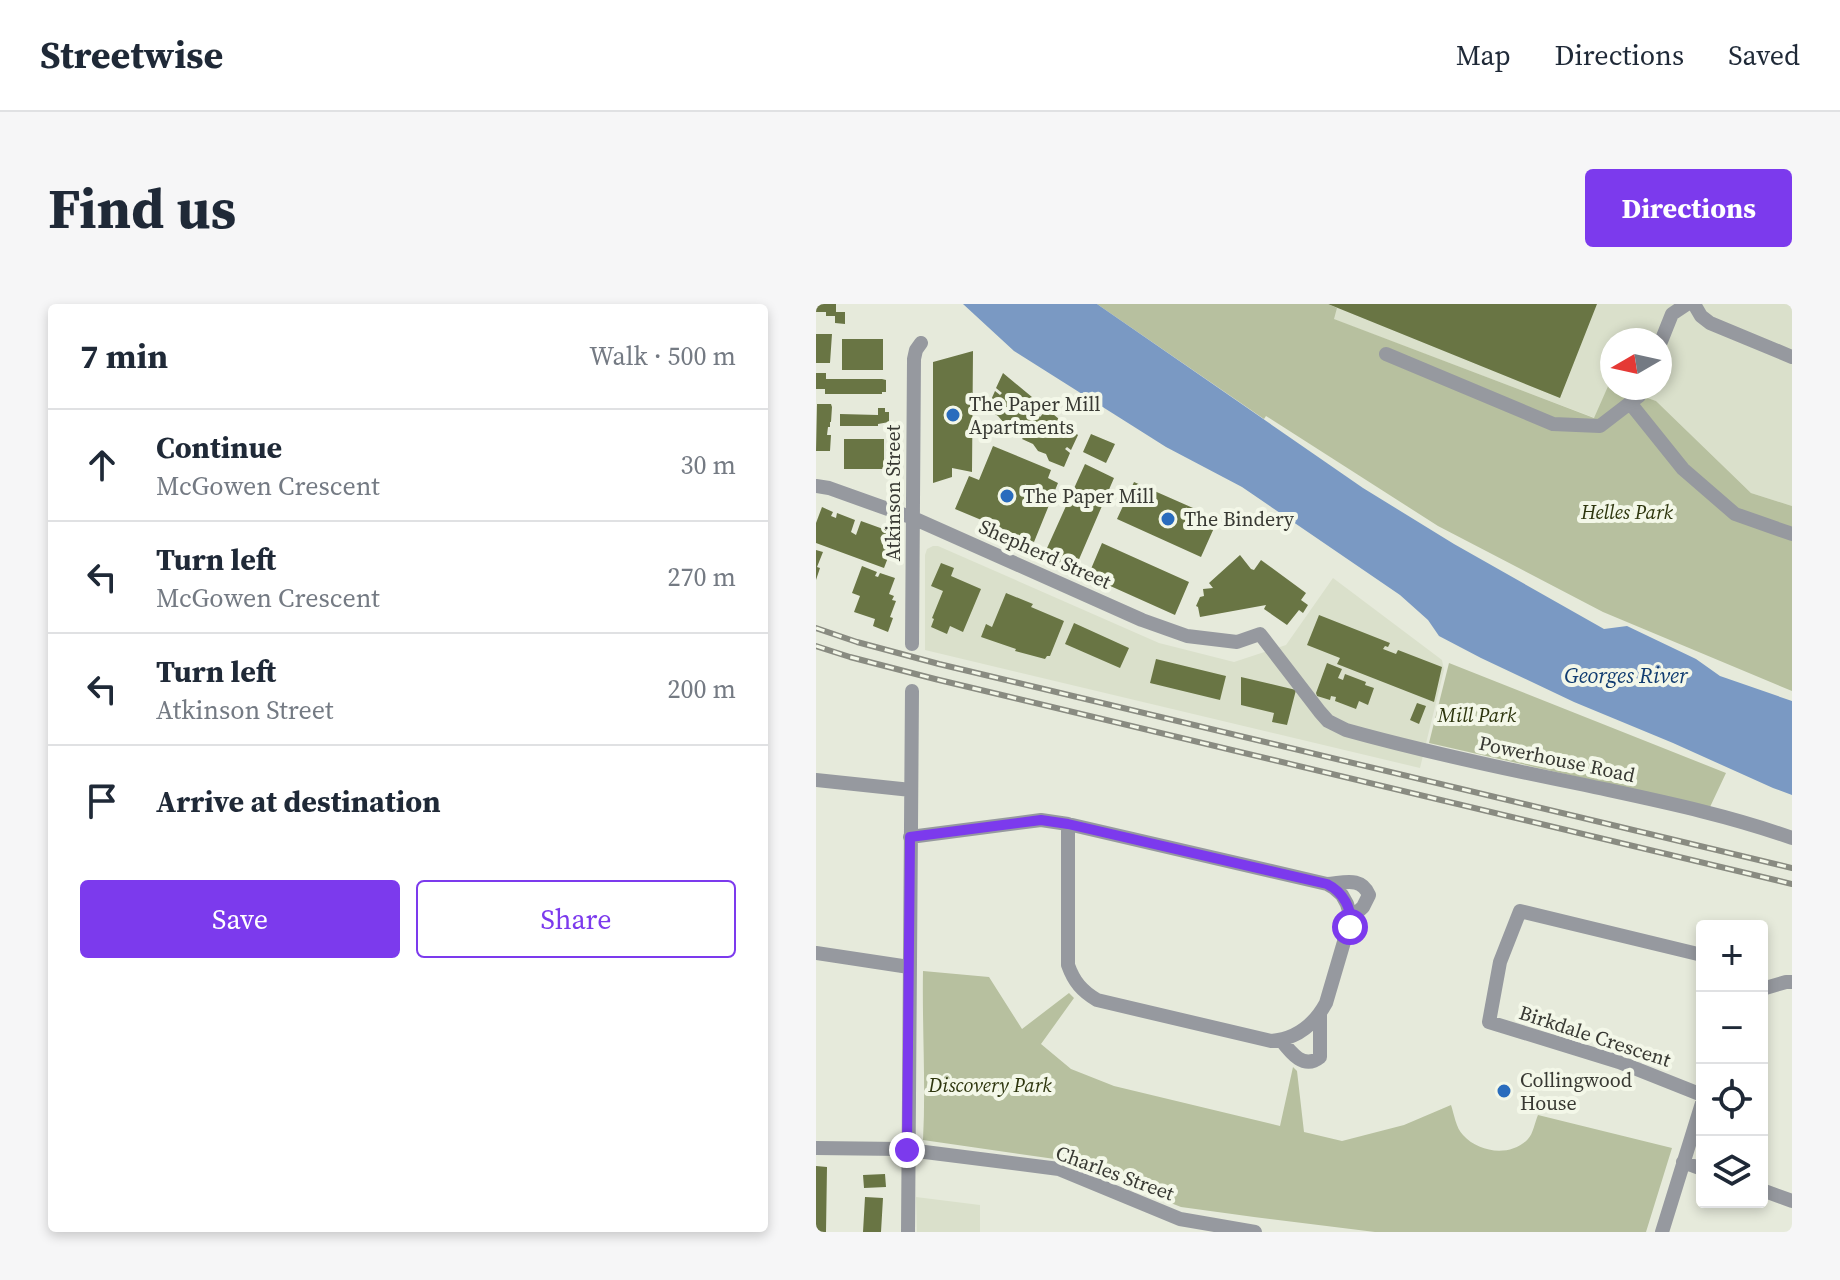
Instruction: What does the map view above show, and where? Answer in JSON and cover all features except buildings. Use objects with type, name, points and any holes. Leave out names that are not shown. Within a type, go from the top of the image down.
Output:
[{"type":"street","points":[[1666,328],[1672,314],[1687,304]]},
{"type":"street","points":[[1694,304],[1710,323],[1792,357]]},
{"type":"street","name":"Atkinson Street","points":[[912,644],[914,359],[921,343]]},
{"type":"street","points":[[1386,354],[1553,424],[1600,426],[1634,400]]},
{"type":"street","points":[[1630,403],[1683,469],[1735,514],[1792,534]]},
{"type":"street","name":"Shepherd Street","points":[[816,486],[913,518],[1142,620],[1187,636],[1237,642],[1260,634]]},
{"type":"street","name":"Powerhouse Road","points":[[1260,634],[1328,721],[1346,730],[1471,762],[1629,794],[1745,822],[1792,838]]},
{"type":"street","points":[[908,1232],[912,691]]},
{"type":"street","points":[[816,780],[911,790]]},
{"type":"street","points":[[910,837],[1041,820],[1068,824],[1327,884],[1342,895],[1351,918]]},
{"type":"street","points":[[1068,824],[1067,951],[1068,965],[1078,986],[1097,1000],[1260,1039],[1281,1040],[1303,1030],[1312,1024],[1326,1003],[1351,918],[1363,907],[1369,895],[1365,886],[1357,881],[1327,884]]},
{"type":"street","name":"Birkdale Crescent","points":[[1696,954],[1520,911],[1500,962],[1489,1022],[1619,1062],[1696,1093]]},
{"type":"street","points":[[816,953],[909,967]]},
{"type":"street","points":[[1768,987],[1792,982]]},
{"type":"street","points":[[1281,1040],[1301,1060],[1308,1063],[1314,1061],[1320,1057],[1320,1014]]},
{"type":"street","points":[[1662,1232],[1696,1122]]},
{"type":"street","name":"Charles Street","points":[[816,1148],[907,1150],[1059,1169],[1180,1219],[1255,1232]]},
{"type":"street","points":[[1683,1162],[1696,1167]]},
{"type":"street","points":[[1768,1192],[1792,1201]]},
{"type":"shaded area","points":[[1328,304],[1792,304],[1792,506],[1751,493],[1653,400],[1672,400],[1672,328],[1600,328],[1600,400],[1603,400],[1595,418],[1333,319],[1337,308]]},
{"type":"shaded area","points":[[933,546],[1159,643],[1234,662],[1286,645],[1333,578],[1442,660],[1444,670],[1420,768],[925,650],[925,555],[927,549]]},
{"type":"shaded area","points":[[916,1197],[980,1205],[980,1232],[917,1232]]},
{"type":"green space","name":"Helles Park","points":[[1097,304],[1328,304],[1337,308],[1334,319],[1594,418],[1602,400],[1656,401],[1751,493],[1792,506],[1792,691],[1603,612],[1438,526],[1266,416],[1264,419]]},
{"type":"green space","name":"Mill Park","points":[[1449,663],[1726,773],[1710,807],[1429,743]]},
{"type":"green space","name":"Discovery Park","points":[[923,971],[989,977],[1022,1029],[1069,993],[1074,998],[1041,1044],[1071,1069],[1114,1086],[1280,1126],[1293,1067],[1297,1071],[1304,1132],[1342,1141],[1404,1125],[1451,1105],[1461,1132],[1486,1149],[1504,1150],[1521,1145],[1530,1137],[1538,1115],[1672,1148],[1646,1232],[1375,1232],[1181,1207],[1062,1160],[923,1140]]},
{"type":"water","name":"Georges River","points":[[963,304],[1097,304],[1363,488],[1454,544],[1604,629],[1627,626],[1696,659],[1720,676],[1792,701],[1792,795],[1574,702],[1439,636],[1428,620],[1400,595],[1242,487],[1166,447],[1014,351]]},
{"type":"railway","points":[[816,628],[939,664],[1792,868]]},
{"type":"railway","points":[[816,646],[935,679],[1792,884]]},
{"type":"place","name":"The Paper Mill Apartments","points":[[953,415]]},
{"type":"place","name":"The Paper Mill","points":[[1007,496]]},
{"type":"place","name":"The Bindery","points":[[1168,519]]},
{"type":"place","name":"Collingwood House","points":[[1504,1091]]},
{"type":"route","points":[[907,1150],[910,837],[1041,820],[1068,824],[1327,884],[1342,895],[1347,904],[1350,927]]}]
